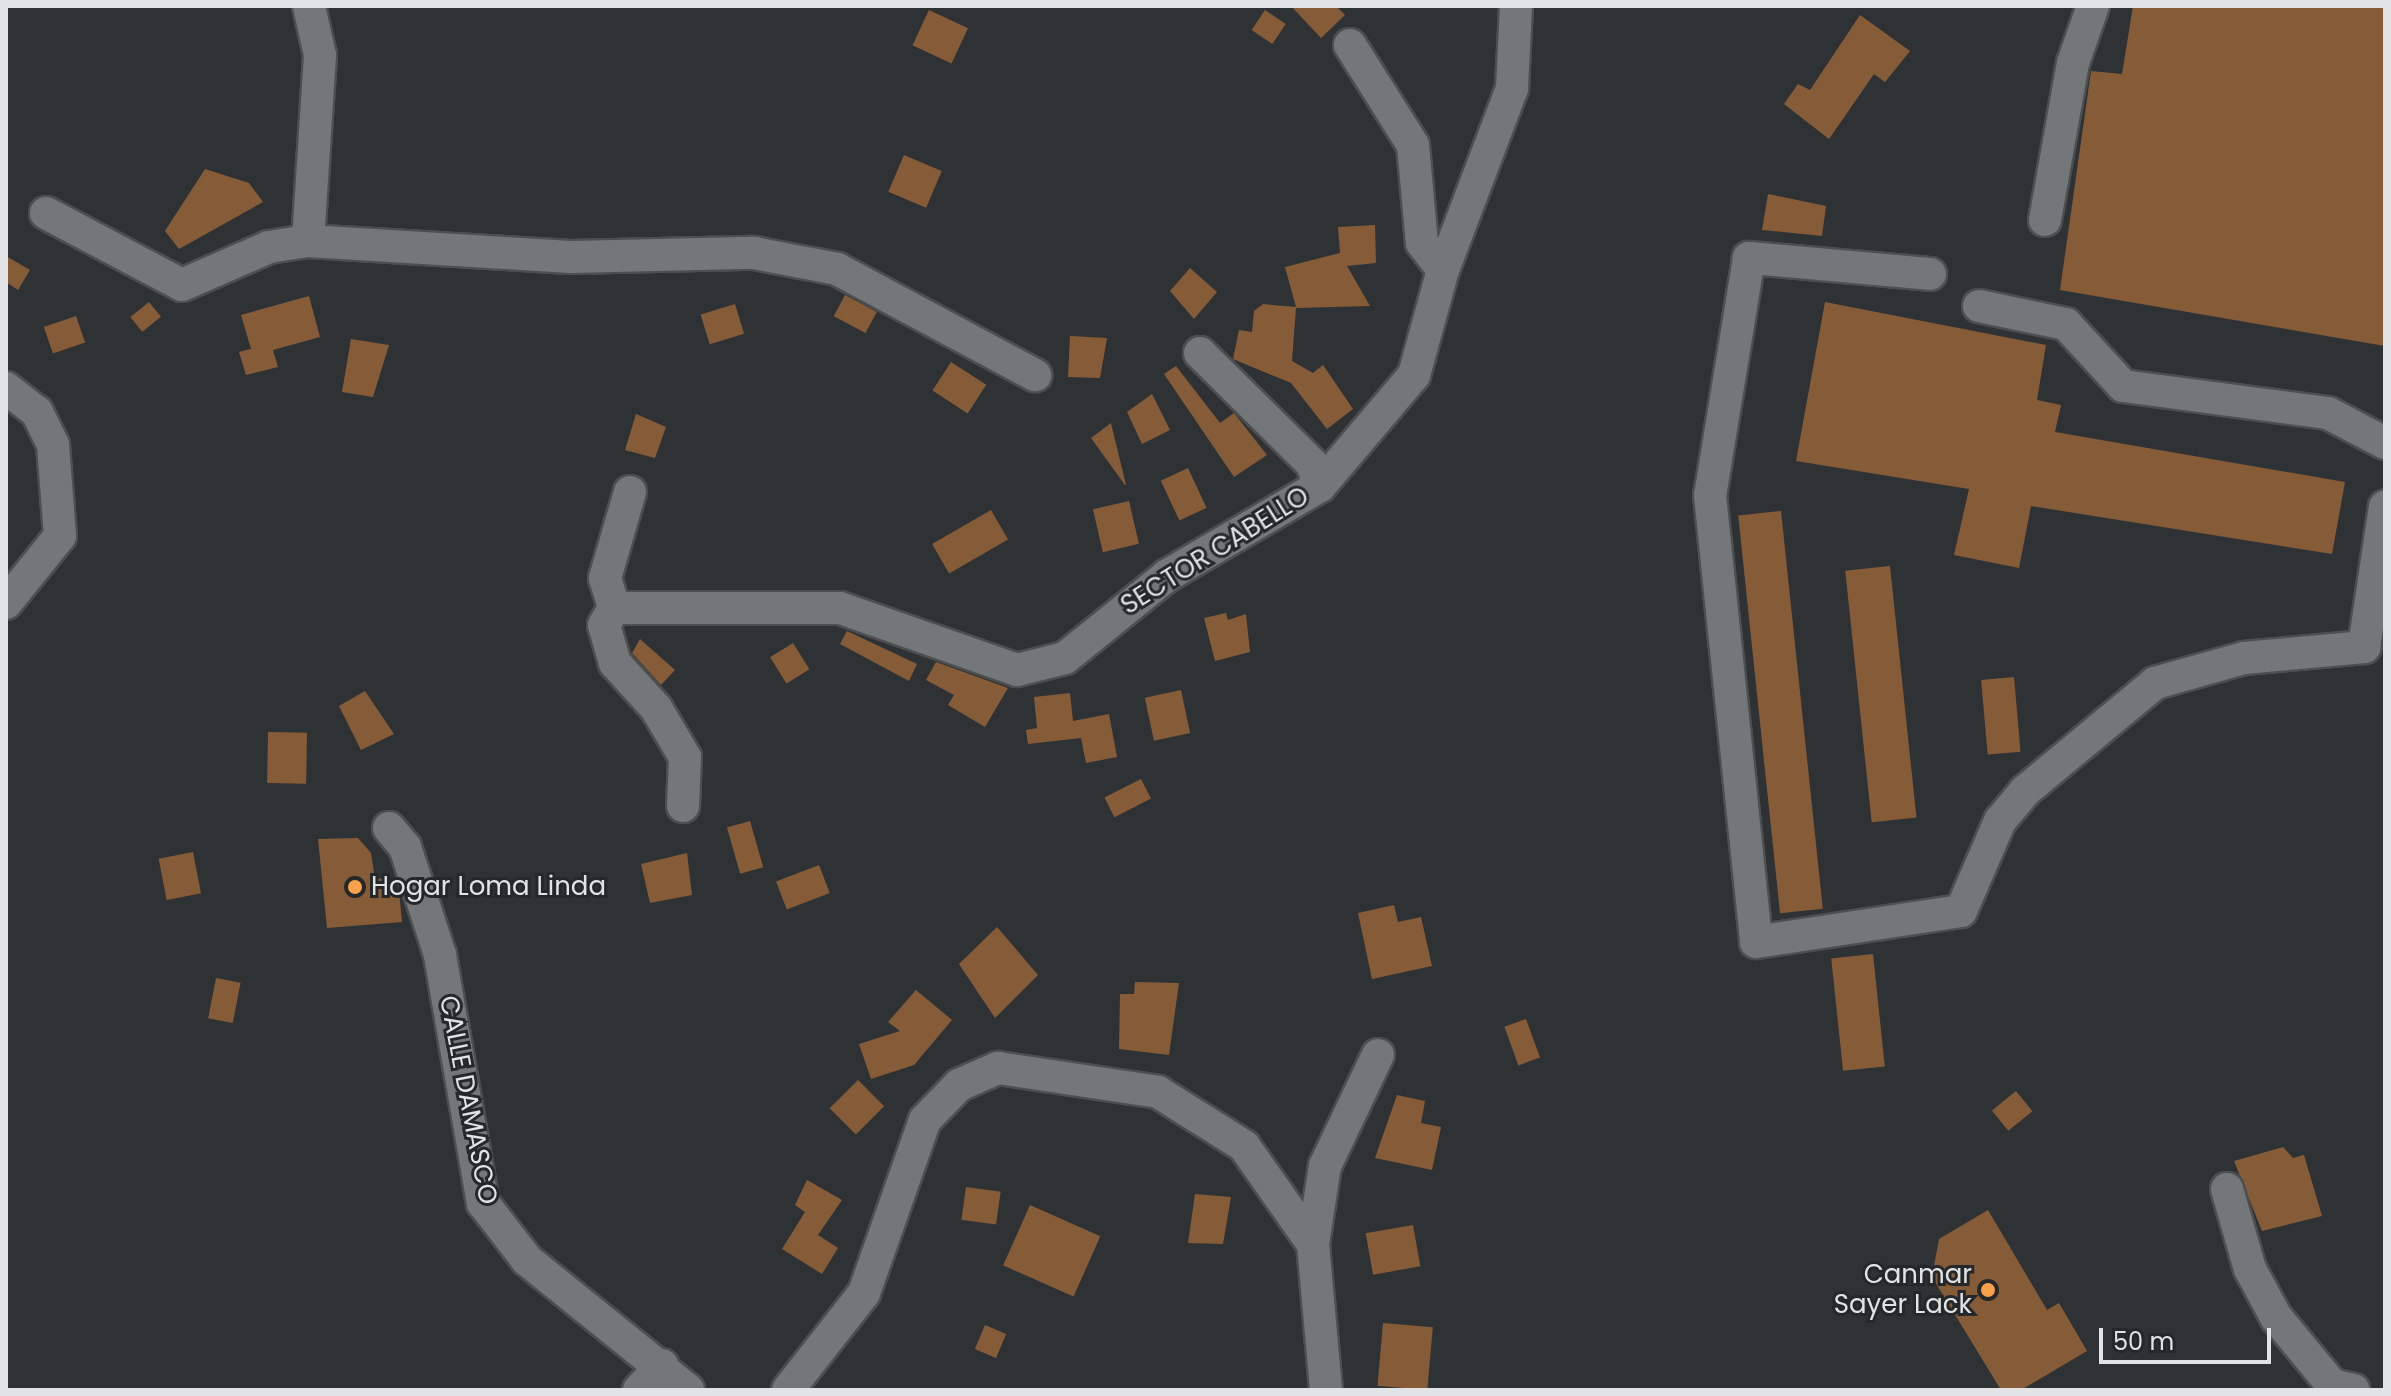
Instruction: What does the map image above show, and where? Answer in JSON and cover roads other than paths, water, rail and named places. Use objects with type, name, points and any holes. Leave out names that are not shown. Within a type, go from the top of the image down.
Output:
[{"type":"street","points":[[308,241],[320,55],[309,6]]},
{"type":"street","name":"SECTOR CABELLO","points":[[614,608],[840,608],[915,629],[1017,670],[1043,668],[1065,658],[1168,575],[1320,486],[1414,375],[1443,270],[1512,88],[1516,6]]},
{"type":"street","points":[[2045,220],[2073,63],[2093,6]]},
{"type":"street","points":[[1350,45],[1413,145],[1422,243],[1443,270]]},
{"type":"street","points":[[46,213],[182,285],[269,247],[308,241],[571,257],[754,253],[837,269],[1035,375]]},
{"type":"street","points":[[1930,274],[1749,258],[1710,495],[1756,942],[1961,911],[2000,821],[2025,791],[2155,683],[2244,658],[2364,647],[2385,507]]},
{"type":"street","points":[[1979,306],[2066,324],[2123,386],[2328,413],[2385,443]]},
{"type":"street","name":"SECTOR CABELLO","points":[[1200,353],[1312,464],[1320,486]]},
{"type":"street","points":[[6,388],[37,412],[53,445],[60,536],[6,603]]},
{"type":"street","points":[[630,492],[605,578],[614,608],[604,625],[615,663],[665,720],[685,757],[683,806]]},
{"type":"street","name":"CALLE DAMASCO","points":[[389,828],[405,847],[437,943],[483,1203],[527,1260],[662,1365],[688,1390]]},
{"type":"street","points":[[1326,1390],[1313,1244],[1325,1166],[1378,1055]]},
{"type":"street","points":[[788,1390],[864,1293],[925,1120],[959,1085],[998,1068],[1158,1092],[1216,1125],[1264,1166],[1313,1244]]},
{"type":"street","points":[[2227,1189],[2250,1269],[2276,1317],[2332,1385],[2353,1390]]},
{"type":"street","points":[[639,1390],[662,1365]]},
{"type":"place","name":"Hogar Loma Linda","points":[[355,887]]},
{"type":"place","name":"Canmar Sayer Lack","points":[[1988,1290]]}]
